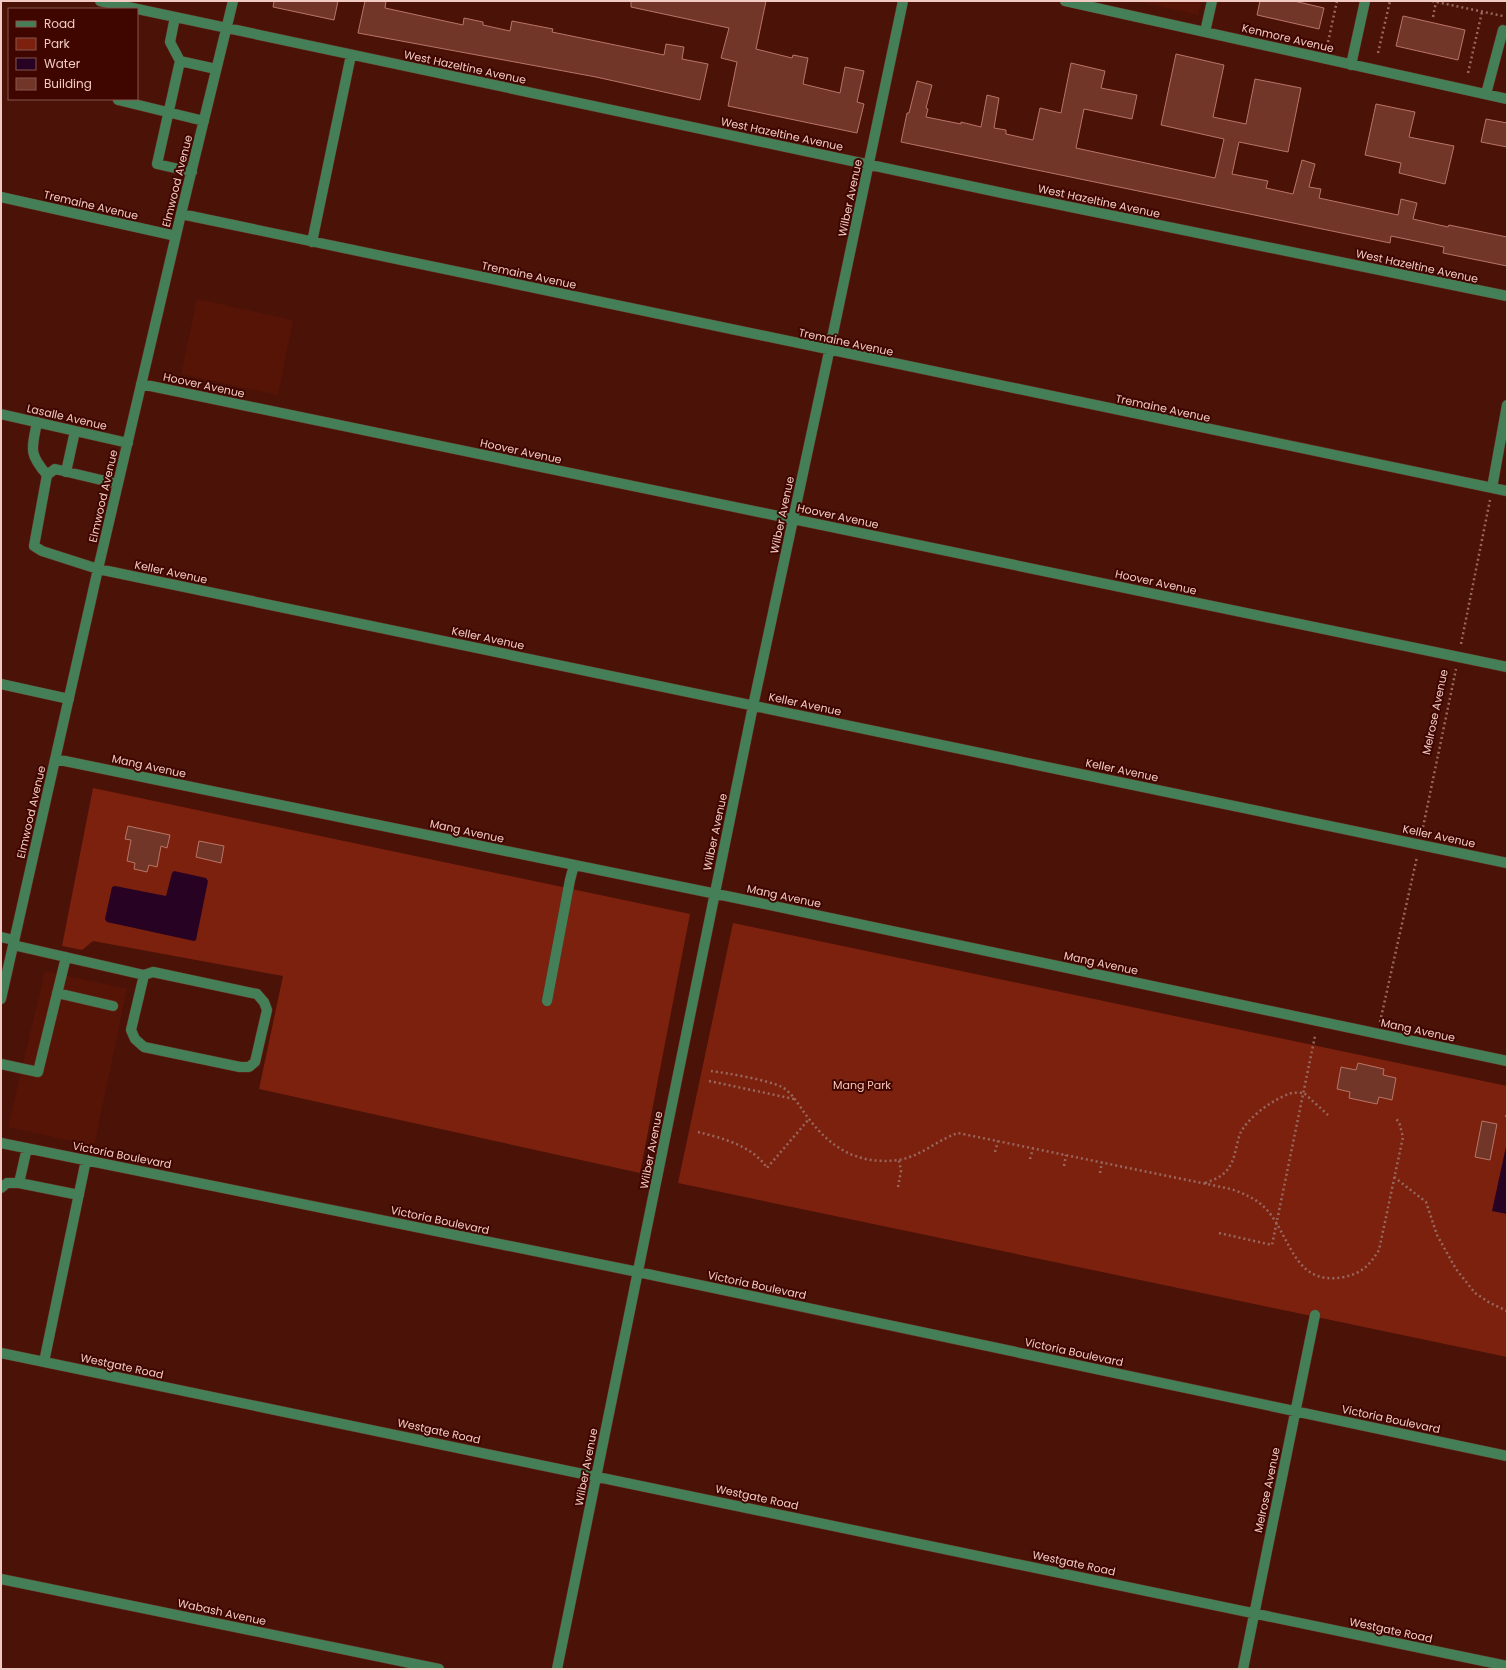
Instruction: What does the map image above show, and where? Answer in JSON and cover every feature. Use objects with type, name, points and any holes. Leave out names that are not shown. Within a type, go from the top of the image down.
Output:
[{"type":"street","name":"West Hazeltine Avenue","points":[[100,1],[133,8]]},
{"type":"street","name":"Elmwood Avenue","points":[[1,999],[3,982],[14,943],[141,384],[233,1]]},
{"type":"street","name":"Wilber Avenue","points":[[558,1669],[753,706],[830,350],[902,1]]},
{"type":"street","name":"Kenmore Avenue","points":[[1065,1],[1507,99]]},
{"type":"street","points":[[1205,32],[1212,1]]},
{"type":"street","points":[[1351,65],[1365,1]]},
{"type":"street","name":"West Hazeltine Avenue","points":[[138,9],[869,165],[1507,296]]},
{"type":"street","points":[[175,17],[170,42],[180,61],[157,164],[192,172]]},
{"type":"street","points":[[1486,94],[1503,30]]},
{"type":"street","points":[[312,242],[351,55]]},
{"type":"street","points":[[180,61],[216,69]]},
{"type":"street","points":[[118,100],[204,121]]},
{"type":"street","name":"Tremaine Avenue","points":[[1,197],[176,236]]},
{"type":"street","name":"Tremaine Avenue","points":[[181,214],[1507,491]]},
{"type":"street","name":"Hoover Avenue","points":[[141,384],[1507,667]]},
{"type":"street","points":[[1492,488],[1507,406]]},
{"type":"street","name":"Lasalle Avenue","points":[[1,414],[128,443]]},
{"type":"street","points":[[37,422],[32,448],[33,455],[36,462],[47,475],[55,469],[118,484]]},
{"type":"street","points":[[66,472],[76,431]]},
{"type":"street","name":"Keller Avenue","points":[[47,475],[34,546],[42,551],[98,569],[1507,863]]},
{"type":"street","points":[[1,684],[69,699]]},
{"type":"street","name":"Mang Avenue","points":[[55,759],[715,894],[1507,1061]]},
{"type":"street","points":[[547,1000],[574,865]]},
{"type":"street","points":[[1,937],[14,943],[66,957],[144,975],[153,972],[257,994],[264,1002],[267,1010],[255,1062],[249,1066],[240,1067],[144,1047],[135,1039],[131,1030],[144,975]]},
{"type":"street","points":[[1,1064],[38,1072],[66,957]]},
{"type":"street","points":[[57,994],[113,1006]]},
{"type":"street","name":"Victoria Boulevard","points":[[1,1143],[638,1272],[1507,1456]]},
{"type":"street","points":[[18,1183],[27,1148]]},
{"type":"street","points":[[44,1362],[86,1160]]},
{"type":"street","points":[[1,1188],[7,1183],[18,1183],[79,1195]]},
{"type":"street","name":"Melrose Avenue","points":[[1243,1669],[1315,1315]]},
{"type":"street","name":"Westgate Road","points":[[1,1353],[1507,1666]]},
{"type":"street","name":"Wabash Avenue","points":[[1,1579],[439,1669]]},
{"type":"path","points":[[1328,42],[1337,1]]},
{"type":"path","points":[[1378,53],[1390,1]]},
{"type":"path","points":[[1432,1],[1507,18]]},
{"type":"path","points":[[1433,17],[1437,2]]},
{"type":"path","points":[[1468,73],[1482,12]]},
{"type":"path","name":"Melrose Avenue","points":[[1379,1023],[1419,844],[1492,488]]},
{"type":"path","points":[[1219,1233],[1272,1245],[1315,1036]]},
{"type":"path","points":[[711,1071],[769,1083],[781,1087],[795,1099],[823,1136],[841,1150],[858,1157],[877,1161],[899,1160],[914,1156],[951,1135],[958,1133],[1204,1183],[1246,1194],[1258,1201],[1268,1211],[1292,1254],[1303,1266],[1315,1274],[1328,1279],[1357,1274],[1371,1263],[1379,1250],[1403,1137],[1399,1122],[1395,1118]]},
{"type":"path","points":[[709,1081],[795,1099]]},
{"type":"path","points":[[1204,1183],[1219,1178],[1229,1169],[1234,1159],[1240,1134],[1248,1122],[1262,1109],[1290,1093],[1304,1093],[1328,1115]]},
{"type":"path","points":[[1506,1117],[1507,1112]]},
{"type":"path","points":[[698,1132],[720,1137],[751,1152],[762,1159],[767,1168],[809,1119]]},
{"type":"path","points":[[996,1152],[998,1141]]},
{"type":"path","points":[[1030,1159],[1033,1148]]},
{"type":"path","points":[[1064,1166],[1066,1155]]},
{"type":"path","points":[[898,1187],[901,1171],[899,1160]]},
{"type":"path","points":[[1100,1173],[1102,1162]]},
{"type":"path","points":[[1394,1176],[1426,1202],[1437,1235],[1456,1269],[1475,1293],[1490,1303],[1507,1311]]},
{"type":"shaded area","points":[[1136,1],[1201,1],[1198,15]]},
{"type":"shaded area","points":[[197,299],[293,320],[278,395],[181,374]]},
{"type":"shaded area","points":[[45,971],[127,989],[94,1146],[8,1127]]},
{"type":"green space","points":[[93,788],[690,914],[640,1173],[259,1089],[283,976],[93,941],[82,950],[62,946]]},
{"type":"green space","name":"Mang Park","points":[[733,923],[1507,1086],[1507,1357],[678,1183]]},
{"type":"water","points":[[174,871],[206,878],[208,881],[196,940],[194,941],[107,922],[105,919],[112,887],[115,886],[166,896],[172,873]]},
{"type":"water","points":[[1507,1142],[1507,1214],[1492,1211]]},
{"type":"building","points":[[274,1],[338,1],[334,20],[273,7]]},
{"type":"building","points":[[365,1],[386,1],[385,8],[463,25],[464,18],[483,22],[483,25],[510,31],[512,21],[553,29],[552,32],[664,55],[666,44],[684,47],[682,59],[708,64],[700,100],[596,77],[358,33]]},
{"type":"building","points":[[631,1],[766,1],[756,49],[792,58],[793,55],[808,58],[803,84],[840,93],[845,67],[864,71],[857,102],[864,104],[857,133],[728,106],[737,62],[721,58],[729,28],[631,7]]},
{"type":"building","points":[[1260,1],[1294,1],[1324,8],[1319,29],[1257,15]]},
{"type":"building","points":[[1403,16],[1465,30],[1458,60],[1396,46]]},
{"type":"building","points":[[1176,54],[1224,65],[1213,117],[1246,124],[1255,79],[1301,88],[1288,152],[1239,142],[1232,174],[1268,181],[1266,188],[1293,194],[1302,160],[1315,164],[1309,187],[1321,189],[1319,198],[1398,215],[1401,199],[1417,203],[1413,219],[1448,227],[1449,225],[1507,237],[1507,266],[1443,253],[1444,247],[1391,236],[1390,243],[901,142],[907,113],[909,113],[917,81],[932,85],[926,108],[928,109],[926,117],[961,124],[961,122],[981,127],[987,95],[999,98],[994,128],[1006,130],[1006,134],[1033,140],[1040,108],[1061,113],[1071,63],[1105,71],[1101,88],[1137,95],[1132,119],[1084,109],[1076,148],[1215,178],[1224,139],[1161,125]]},
{"type":"building","points":[[1376,104],[1415,112],[1409,137],[1454,146],[1445,184],[1399,173],[1401,163],[1365,155]]},
{"type":"building","points":[[1486,119],[1507,123],[1507,147],[1481,142]]},
{"type":"building","points":[[128,826],[170,835],[167,848],[161,846],[157,867],[149,865],[147,872],[134,869],[135,863],[127,861],[131,840],[125,839]]},
{"type":"building","points":[[199,841],[224,846],[221,863],[196,857]]},
{"type":"building","points":[[1358,1063],[1384,1069],[1383,1075],[1396,1078],[1392,1100],[1379,1097],[1377,1104],[1349,1098],[1350,1092],[1337,1089],[1341,1067],[1356,1070]]},
{"type":"building","points":[[1482,1121],[1497,1124],[1490,1160],[1475,1157]]}]
